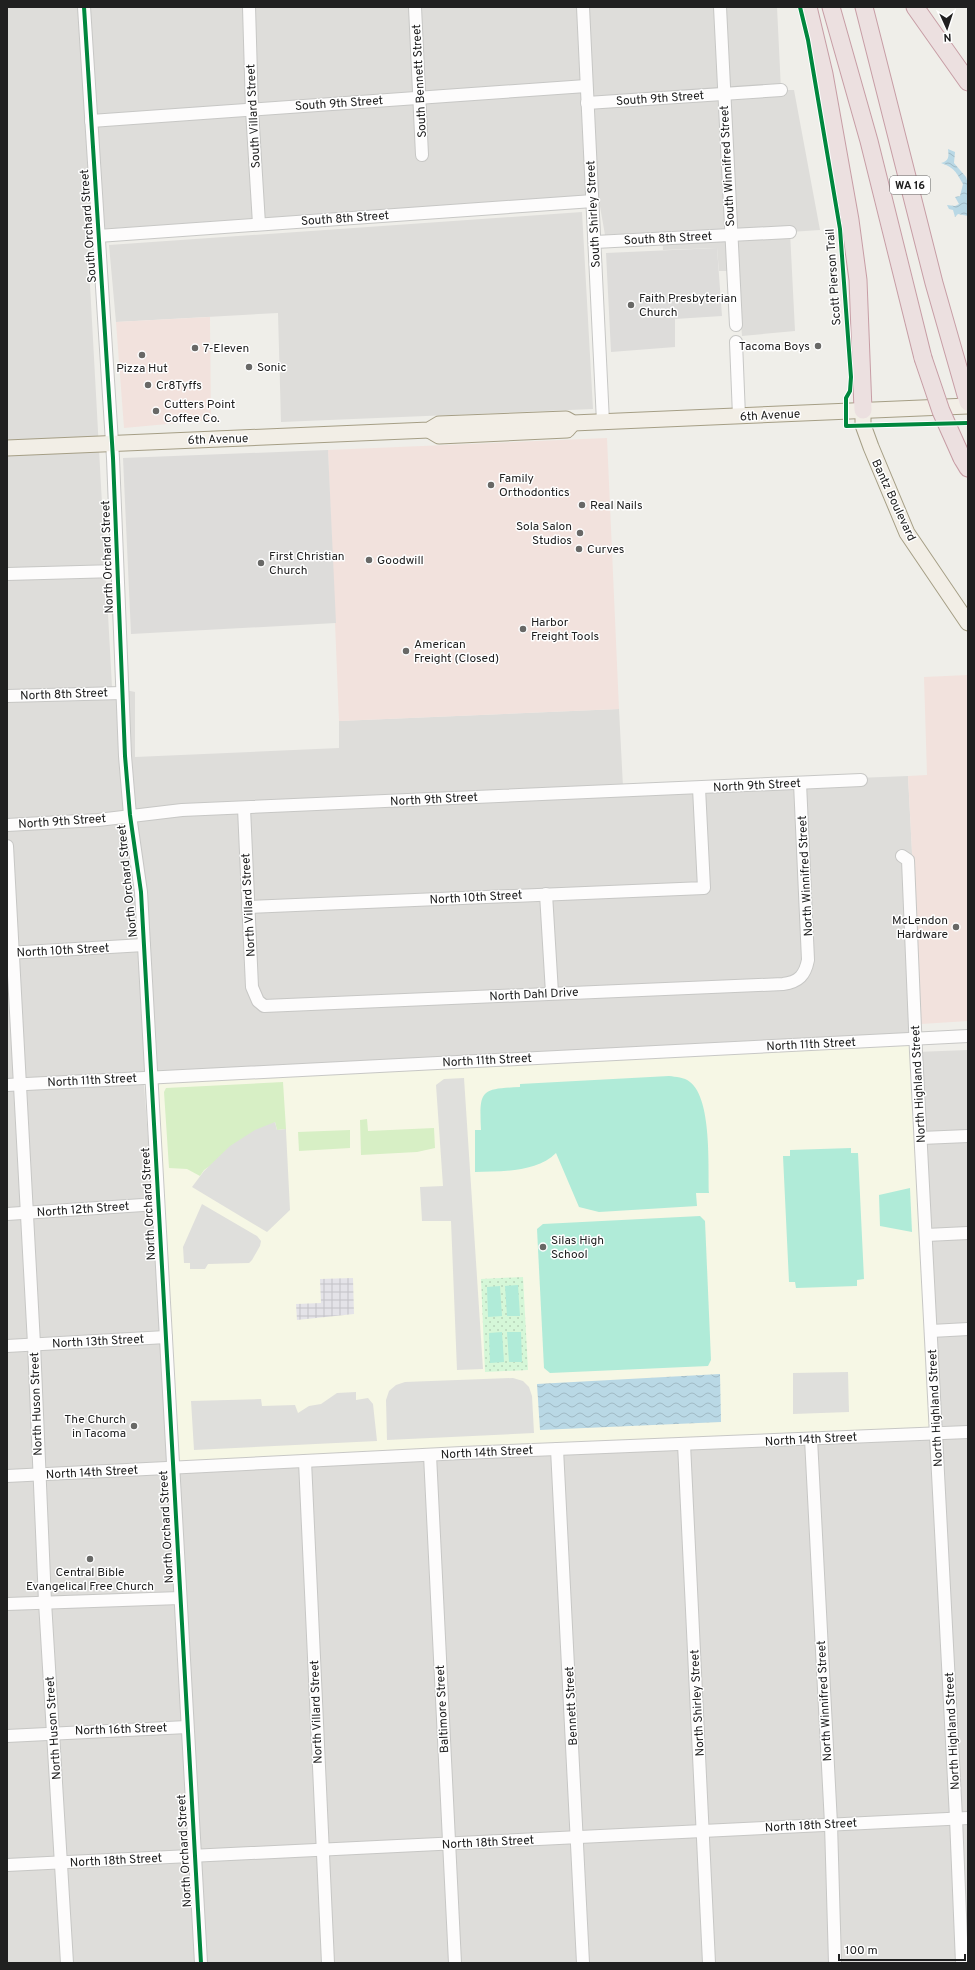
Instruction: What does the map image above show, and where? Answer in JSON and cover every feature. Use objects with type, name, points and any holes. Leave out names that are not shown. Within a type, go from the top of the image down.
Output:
[{"type":"highway","points":[[808,7],[824,74],[850,220],[858,280],[863,410]]},
{"type":"highway","name":"WA 16","points":[[831,7],[869,141],[923,358],[941,411],[965,463]]},
{"type":"highway","name":"WA 16","points":[[864,7],[956,363],[968,402]]},
{"type":"highway","points":[[916,7],[968,82]]},
{"type":"main road","name":"6th Avenue","points":[[7,448],[429,430],[439,436],[567,430],[573,424],[603,422],[968,406]]},
{"type":"main road","name":"Bantz Boulevard","points":[[863,410],[863,425],[871,448],[907,532],[968,623]]},
{"type":"street","name":"South Orchard Street","points":[[84,7],[112,444]]},
{"type":"street","name":"South Villard Street","points":[[249,7],[252,110],[260,224]]},
{"type":"street","name":"South Bennett Street","points":[[415,7],[422,155]]},
{"type":"street","name":"South Shirley Street","points":[[583,7],[603,422]]},
{"type":"street","name":"South Winnifred Street","points":[[720,7],[730,234],[736,325]]},
{"type":"street","name":"South 9th Street","points":[[91,120],[586,86]]},
{"type":"street","name":"South 9th Street","points":[[587,103],[781,90]]},
{"type":"street","name":"South 8th Street","points":[[98,236],[593,201]]},
{"type":"street","name":"South 8th Street","points":[[595,242],[790,232]]},
{"type":"street","points":[[736,342],[739,416]]},
{"type":"street","name":"North Orchard Street","points":[[112,444],[122,693],[130,815],[139,873],[144,945],[201,1963]]},
{"type":"street","points":[[7,574],[117,571]]},
{"type":"street","name":"North 8th Street","points":[[7,696],[122,693]]},
{"type":"street","name":"North 9th Street","points":[[7,825],[98,820],[182,810],[861,780]]},
{"type":"street","name":"North Winnifred Street","points":[[800,783],[809,952],[806,970]]},
{"type":"street","name":"North 10th Street","points":[[248,907],[704,888],[699,788]]},
{"type":"street","name":"North Villard Street","points":[[244,808],[252,987],[258,1001]]},
{"type":"street","name":"North Huson Street","points":[[7,846],[10,953],[34,1344],[45,1602],[67,1963]]},
{"type":"street","name":"North Highland Street","points":[[902,856],[908,860],[915,1038],[936,1434],[962,1818],[962,1963]]},
{"type":"street","points":[[546,894],[552,993]]},
{"type":"street","name":"North 10th Street","points":[[10,953],[144,945]]},
{"type":"street","name":"North Dahl Drive","points":[[258,1001],[264,1006],[272,1006],[791,983],[803,976],[806,970]]},
{"type":"street","name":"North 11th Street","points":[[7,1085],[968,1036]]},
{"type":"street","points":[[921,1138],[968,1136]]},
{"type":"street","name":"North 12th Street","points":[[7,1214],[158,1204]]},
{"type":"street","points":[[926,1235],[968,1233]]},
{"type":"street","points":[[931,1330],[968,1329]]},
{"type":"street","name":"North 13th Street","points":[[7,1346],[166,1337]]},
{"type":"street","name":"North 14th Street","points":[[7,1476],[557,1449],[968,1432]]},
{"type":"street","name":"North Winnifred Street","points":[[811,1439],[831,1824],[835,1963]]},
{"type":"street","name":"North Shirley Street","points":[[684,1444],[709,1963]]},
{"type":"street","name":"Bennett Street","points":[[557,1449],[578,1837],[583,1963]]},
{"type":"street","name":"Baltimore Street","points":[[430,1455],[455,1963]]},
{"type":"street","name":"North Villard Street","points":[[305,1461],[328,1963]]},
{"type":"street","points":[[7,1604],[180,1598]]},
{"type":"street","name":"North 16th Street","points":[[7,1736],[53,1732],[187,1726]]},
{"type":"street","name":"North 18th Street","points":[[7,1865],[962,1818]]},
{"type":"shaded area","points":[[7,7],[777,7],[781,90],[794,90],[820,230],[790,232],[795,331],[742,336],[737,271],[719,271],[717,248],[663,250],[662,232],[605,235],[598,195],[87,230],[112,687],[135,692],[135,757],[339,748],[339,721],[619,709],[623,787],[908,776],[921,1024],[915,1038],[143,1072],[173,1468],[916,1052],[968,1050],[968,1818],[7,1866]]},
{"type":"shaded area","points":[[582,212],[593,409],[281,422],[278,313],[116,322],[109,245]]},
{"type":"shaded area","name":"Faith Presbyterian Church","points":[[717,248],[722,316],[675,319],[675,347],[611,352],[606,253]]},
{"type":"shaded area","points":[[210,317],[211,420],[124,428],[116,322]]},
{"type":"shaded area","points":[[607,438],[619,709],[339,721],[328,450]]},
{"type":"shaded area","points":[[328,450],[336,623],[131,634],[123,458]]},
{"type":"shaded area","points":[[968,675],[968,1021],[921,1024],[908,776],[927,775],[924,677]]},
{"type":"shaded area","name":"Silas High School","points":[[915,1038],[936,1434],[173,1468],[151,1077]]},
{"type":"shaded area","points":[[464,1078],[483,1369],[457,1370],[451,1221],[422,1221],[420,1187],[443,1186],[436,1085],[444,1079]]},
{"type":"shaded area","points":[[275,1122],[277,1130],[286,1129],[290,1210],[267,1232],[192,1187],[204,1171],[230,1146],[255,1130]]},
{"type":"shaded area","points":[[202,1204],[257,1236],[261,1241],[260,1246],[249,1263],[208,1264],[205,1269],[190,1269],[190,1263],[184,1263],[183,1247]]},
{"type":"shaded area","points":[[353,1278],[354,1314],[297,1320],[296,1304],[321,1303],[320,1279]]},
{"type":"shaded area","points":[[848,1372],[849,1412],[793,1414],[793,1373]]},
{"type":"shaded area","points":[[513,1378],[523,1381],[529,1387],[532,1396],[534,1433],[387,1440],[386,1400],[389,1391],[396,1385],[405,1382]]},
{"type":"shaded area","points":[[356,1392],[356,1400],[368,1398],[373,1404],[377,1441],[194,1450],[191,1401],[261,1399],[262,1406],[295,1405],[298,1413],[309,1406],[321,1404],[337,1393]]},
{"type":"shaded area","points":[[968,1824],[968,1963],[7,1963],[7,1867]]},
{"type":"green space","points":[[669,1076],[688,1080],[697,1091],[702,1103],[707,1134],[709,1193],[696,1193],[697,1206],[599,1212],[579,1207],[556,1153],[548,1160],[528,1168],[506,1171],[475,1172],[475,1130],[481,1130],[482,1099],[485,1094],[490,1091],[520,1087],[520,1084]]},
{"type":"green space","points":[[283,1082],[286,1129],[277,1130],[275,1122],[204,1170],[200,1176],[187,1169],[169,1168],[164,1092],[166,1088]]},
{"type":"green space","points":[[367,1119],[368,1131],[434,1128],[435,1148],[417,1152],[361,1155],[360,1120]]},
{"type":"green space","points":[[350,1130],[350,1148],[299,1151],[298,1132]]},
{"type":"green space","points":[[851,1148],[851,1153],[858,1153],[864,1279],[857,1280],[857,1286],[796,1288],[795,1282],[789,1282],[783,1156],[790,1156],[790,1150]]},
{"type":"green space","points":[[910,1188],[912,1232],[880,1226],[879,1195]]},
{"type":"green space","points":[[700,1216],[705,1221],[711,1360],[708,1366],[550,1373],[544,1368],[537,1229],[543,1224]]},
{"type":"green space","points":[[523,1277],[528,1370],[485,1372],[481,1279]]},
{"type":"green space","points":[[518,1285],[520,1316],[507,1316],[505,1286]]},
{"type":"green space","points":[[500,1286],[502,1316],[488,1317],[487,1287]]},
{"type":"green space","points":[[502,1332],[504,1362],[490,1363],[489,1333]]},
{"type":"green space","points":[[507,1332],[521,1332],[522,1362],[509,1362]]},
{"type":"water","points":[[948,149],[955,152],[954,163],[966,177],[968,184],[968,216],[958,214],[955,217],[953,210],[949,209],[947,205],[955,206],[959,204],[955,197],[960,196],[963,184],[955,171],[941,163],[946,161],[948,158]]},
{"type":"water","points":[[720,1374],[721,1422],[540,1430],[537,1384]]},
{"type":"cycle path","points":[[84,7],[113,458],[125,756],[130,815],[141,892],[201,1963]]},
{"type":"cycle path","name":"Scott Pierson Trail","points":[[800,7],[808,40],[840,229],[851,377],[850,391],[846,398],[846,426],[968,423]]},
{"type":"place","name":"Faith Presbyterian Church","points":[[631,305]]},
{"type":"place","name":"Tacoma Boys","points":[[818,346]]},
{"type":"place","name":"7-Eleven","points":[[195,348]]},
{"type":"place","name":"Pizza Hut","points":[[142,355]]},
{"type":"place","name":"Sonic","points":[[249,367]]},
{"type":"place","name":"Cr8Tyffs","points":[[148,385]]},
{"type":"place","name":"Cutters Point Coffee Co.","points":[[156,411]]},
{"type":"place","name":"Family Orthodontics","points":[[491,485]]},
{"type":"place","name":"Real Nails","points":[[582,505]]},
{"type":"place","name":"Sola Salon Studios","points":[[580,533]]},
{"type":"place","name":"Curves","points":[[579,549]]},
{"type":"place","name":"Goodwill","points":[[369,560]]},
{"type":"place","name":"First Christian Church","points":[[261,563]]},
{"type":"place","name":"Harbor Freight Tools","points":[[523,629]]},
{"type":"place","name":"American Freight (Closed)","points":[[406,651]]},
{"type":"place","name":"McLendon Hardware","points":[[956,927]]},
{"type":"place","name":"Silas High School","points":[[543,1247]]},
{"type":"place","name":"The Church in Tacoma","points":[[134,1426]]},
{"type":"place","name":"Central Bible Evangelical Free Church","points":[[90,1559]]}]
